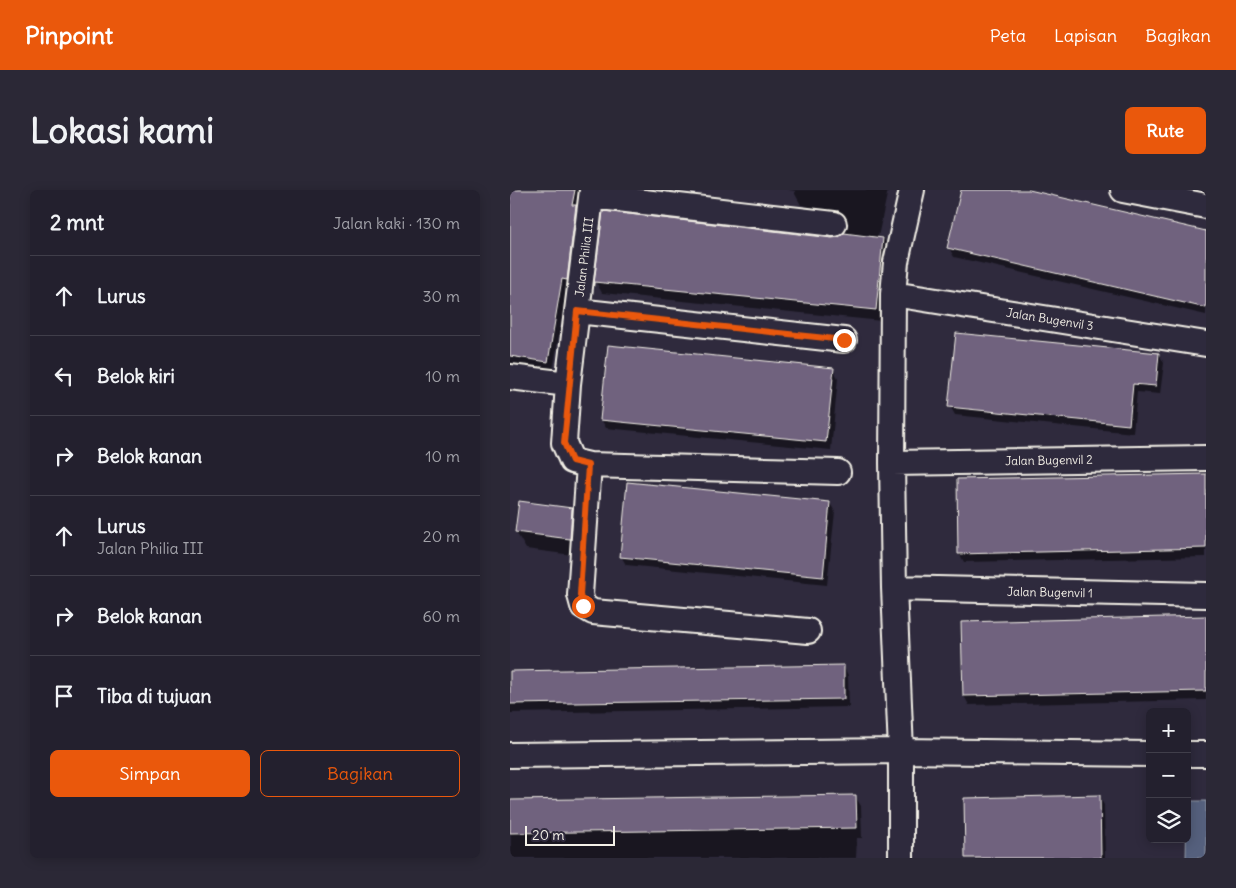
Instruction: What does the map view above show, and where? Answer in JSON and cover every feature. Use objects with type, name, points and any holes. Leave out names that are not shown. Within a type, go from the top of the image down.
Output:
[{"type":"street","points":[[901,858],[901,751],[894,588],[892,463],[893,294],[896,262],[912,190]]},
{"type":"street","points":[[1123,190],[1206,206]]},
{"type":"street","points":[[592,193],[834,224]]},
{"type":"street","name":"Jalan Philia III","points":[[588,465],[572,461],[564,443],[568,384],[592,193]]},
{"type":"street","name":"Jalan Bugenvil 3","points":[[893,294],[1206,344]]},
{"type":"street","points":[[577,311],[844,340]]},
{"type":"street","points":[[510,377],[568,384]]},
{"type":"street","name":"Jalan Bugenvil 2","points":[[892,463],[1206,458]]},
{"type":"street","points":[[808,630],[592,612],[583,606],[580,595],[588,465],[838,472]]},
{"type":"street","name":"Jalan Bugenvil 1","points":[[894,588],[1206,595]]},
{"type":"street","points":[[510,755],[901,751],[1146,754]]},
{"type":"street","points":[[1191,754],[1206,754]]},
{"type":"water","points":[[1191,801],[1206,801],[1206,858],[1186,858],[1186,843],[1191,843]]},
{"type":"building","points":[[510,190],[575,190],[572,205],[576,205],[567,280],[562,279],[548,362],[510,356]]},
{"type":"building","points":[[961,190],[1029,190],[1206,231],[1206,308],[947,248]]},
{"type":"building","points":[[603,211],[832,238],[839,237],[844,233],[883,238],[876,310],[594,282]]},
{"type":"building","points":[[956,333],[1159,353],[1156,386],[1133,384],[1129,425],[948,407]]},
{"type":"building","points":[[608,345],[834,368],[826,442],[600,420]]},
{"type":"building","points":[[1206,474],[1206,548],[958,554],[957,479]]},
{"type":"building","points":[[627,482],[830,502],[823,577],[620,557]]},
{"type":"building","points":[[519,501],[572,508],[570,539],[515,532]]},
{"type":"building","points":[[1206,616],[1206,691],[963,696],[961,622]]},
{"type":"building","points":[[844,665],[844,699],[510,704],[510,671]]},
{"type":"building","points":[[856,795],[857,828],[510,833],[510,800]]},
{"type":"building","points":[[1100,795],[1101,858],[965,858],[964,798]]},
{"type":"route","points":[[583,606],[580,595],[588,465],[572,461],[564,443],[568,384],[577,311],[844,340]]}]
